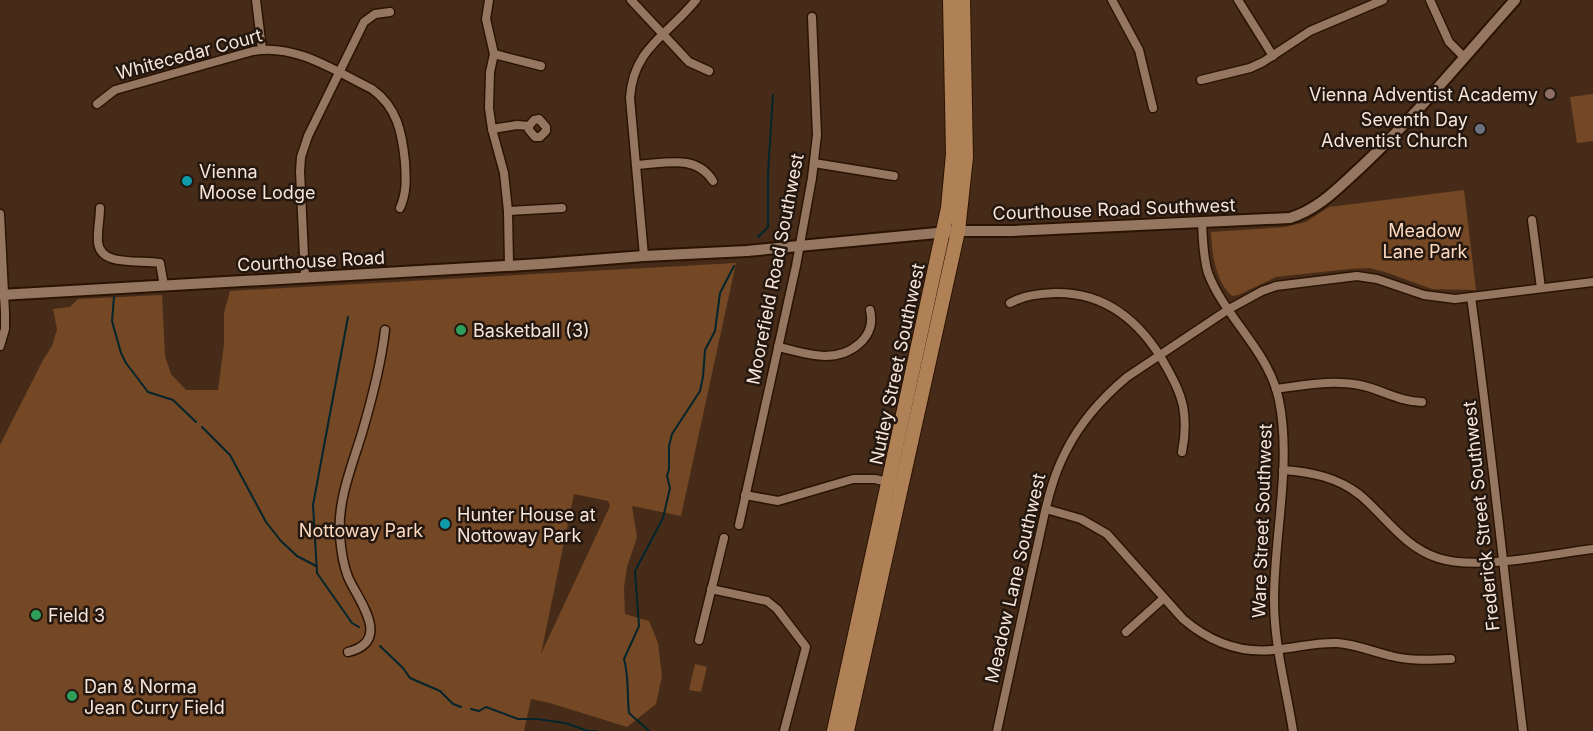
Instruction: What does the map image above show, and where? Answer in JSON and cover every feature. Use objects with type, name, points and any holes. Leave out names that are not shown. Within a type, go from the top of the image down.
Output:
[{"type":"main road","name":"Nutley Street Southwest","points":[[950,0],[953,154],[951,231]]},
{"type":"main road","name":"Nutley Street Southwest","points":[[834,731],[895,484],[966,157],[963,0]]},
{"type":"main road","name":"Nutley Street Southwest","points":[[847,731],[895,484]]},
{"type":"street","points":[[256,0],[262,49]]},
{"type":"street","points":[[489,0],[486,19],[494,54],[489,91],[492,129],[504,173],[508,211],[509,265]]},
{"type":"street","points":[[631,0],[689,62],[709,71]]},
{"type":"street","points":[[644,256],[630,87],[643,54],[696,0]]},
{"type":"street","points":[[1112,0],[1139,50],[1153,108]]},
{"type":"street","points":[[1238,0],[1273,56]]},
{"type":"street","points":[[1201,80],[1250,68],[1273,56],[1310,31],[1383,0]]},
{"type":"street","points":[[1430,0],[1449,42],[1464,57]]},
{"type":"street","name":"Courthouse Road Southwest","points":[[624,258],[747,251],[951,231],[1011,231],[1290,218],[1323,202],[1396,134],[1515,0]]},
{"type":"street","points":[[305,277],[301,157],[308,136],[364,22],[375,14],[390,12]]},
{"type":"street","name":"Moorefield Road Southwest","points":[[739,525],[800,245],[814,163],[817,135],[812,17]]},
{"type":"street","name":"Whitecedar Court","points":[[97,104],[115,90],[262,49],[274,48],[298,54],[380,95],[393,110],[398,120],[402,139],[406,184],[406,194],[400,208]]},
{"type":"street","points":[[494,54],[541,66]]},
{"type":"street","points":[[492,129],[517,125],[529,126]]},
{"type":"street","points":[[636,165],[690,162],[704,169],[713,181]]},
{"type":"street","points":[[814,163],[894,176]]},
{"type":"street","points":[[100,208],[98,243],[102,251],[117,261],[160,263],[164,286]]},
{"type":"street","points":[[508,211],[562,208]]},
{"type":"street","points":[[0,214],[5,329],[0,346]]},
{"type":"street","points":[[1532,220],[1541,288]]},
{"type":"street","name":"Ware Street Southwest","points":[[1202,223],[1204,251],[1209,274],[1263,360],[1276,389],[1281,416],[1282,504],[1274,611],[1278,650],[1293,731]]},
{"type":"street","name":"Courthouse Road","points":[[2,295],[624,258]]},
{"type":"street","name":"Meadow Lane Southwest","points":[[997,731],[1046,509],[1057,470],[1074,435],[1111,390],[1229,309],[1249,297],[1276,286],[1357,276],[1377,279],[1431,296],[1455,299],[1593,282]]},
{"type":"street","points":[[1010,303],[1028,295],[1066,293],[1094,298],[1129,318],[1160,355],[1177,386],[1184,409],[1185,438],[1182,452]]},
{"type":"street","name":"Frederick Street Southwest","points":[[1471,297],[1491,445],[1502,561],[1523,731]]},
{"type":"street","points":[[778,347],[818,356],[845,353],[867,336],[872,323],[870,310]]},
{"type":"street","points":[[348,652],[365,642],[369,634],[370,622],[346,570],[341,544],[340,516],[373,396],[385,330]]},
{"type":"street","points":[[1276,389],[1315,383],[1348,383],[1376,389],[1405,400],[1422,402]]},
{"type":"street","points":[[1283,470],[1321,475],[1347,486],[1367,502],[1403,538],[1425,553],[1438,558],[1464,563],[1502,561],[1593,549]]},
{"type":"street","points":[[745,495],[778,501],[853,479],[875,479],[895,484]]},
{"type":"street","points":[[1046,509],[1081,519],[1107,534],[1193,628],[1217,642],[1254,651],[1336,643],[1406,659],[1451,659]]},
{"type":"street","points":[[699,640],[724,538]]},
{"type":"street","points":[[711,589],[766,601],[777,609],[806,646],[784,731]]},
{"type":"street","points":[[1126,632],[1164,598]]},
{"type":"green space","points":[[1593,94],[1593,141],[1577,143],[1570,97]]},
{"type":"green space","name":"Meadow Lane Park","points":[[1464,190],[1476,290],[1432,289],[1369,268],[1276,277],[1232,296],[1218,275],[1211,232],[1285,227],[1306,222],[1329,207]]},
{"type":"green space","name":"Nottoway Park","points":[[736,263],[681,516],[632,506],[637,537],[627,567],[624,588],[625,614],[649,621],[658,643],[662,676],[656,704],[627,727],[531,699],[524,731],[0,731],[0,445],[52,346],[57,329],[53,309],[70,307],[78,299],[162,295],[165,356],[171,374],[186,390],[218,390],[224,344],[224,313],[230,291]],"holes":[[[574,494],[608,501],[610,506],[541,654]]]},
{"type":"green space","points":[[695,664],[707,667],[701,692],[689,690]]},
{"type":"waterway","points":[[758,237],[768,227],[768,173],[773,95]]},
{"type":"waterway","points":[[649,731],[629,713],[624,659],[639,626],[635,571],[663,518],[670,488],[667,476],[672,434],[700,391],[705,350],[715,331],[720,293],[734,266]]},
{"type":"waterway","points":[[114,297],[112,321],[126,363],[148,392],[173,400],[196,422]]},
{"type":"waterway","points":[[348,317],[313,505],[317,573],[352,623],[359,627]]},
{"type":"waterway","points":[[202,427],[230,455],[266,522],[281,541],[297,556],[316,566]]},
{"type":"waterway","points":[[380,646],[410,678],[440,691],[453,704],[461,707]]},
{"type":"waterway","points":[[471,709],[479,711],[486,707],[518,719],[565,723],[588,731],[597,731]]},
{"type":"place","name":"Vienna Adventist Academy","points":[[1550,94]]},
{"type":"place","name":"Seventh Day Adventist Church","points":[[1480,129]]},
{"type":"place","name":"Vienna Moose Lodge","points":[[187,181]]},
{"type":"place","name":"Basketball (3)","points":[[461,330]]},
{"type":"place","name":"Hunter House at Nottoway Park","points":[[445,524]]},
{"type":"place","name":"Field 3","points":[[36,615]]},
{"type":"place","name":"Dan & Norma Jean Curry Field","points":[[72,696]]}]
